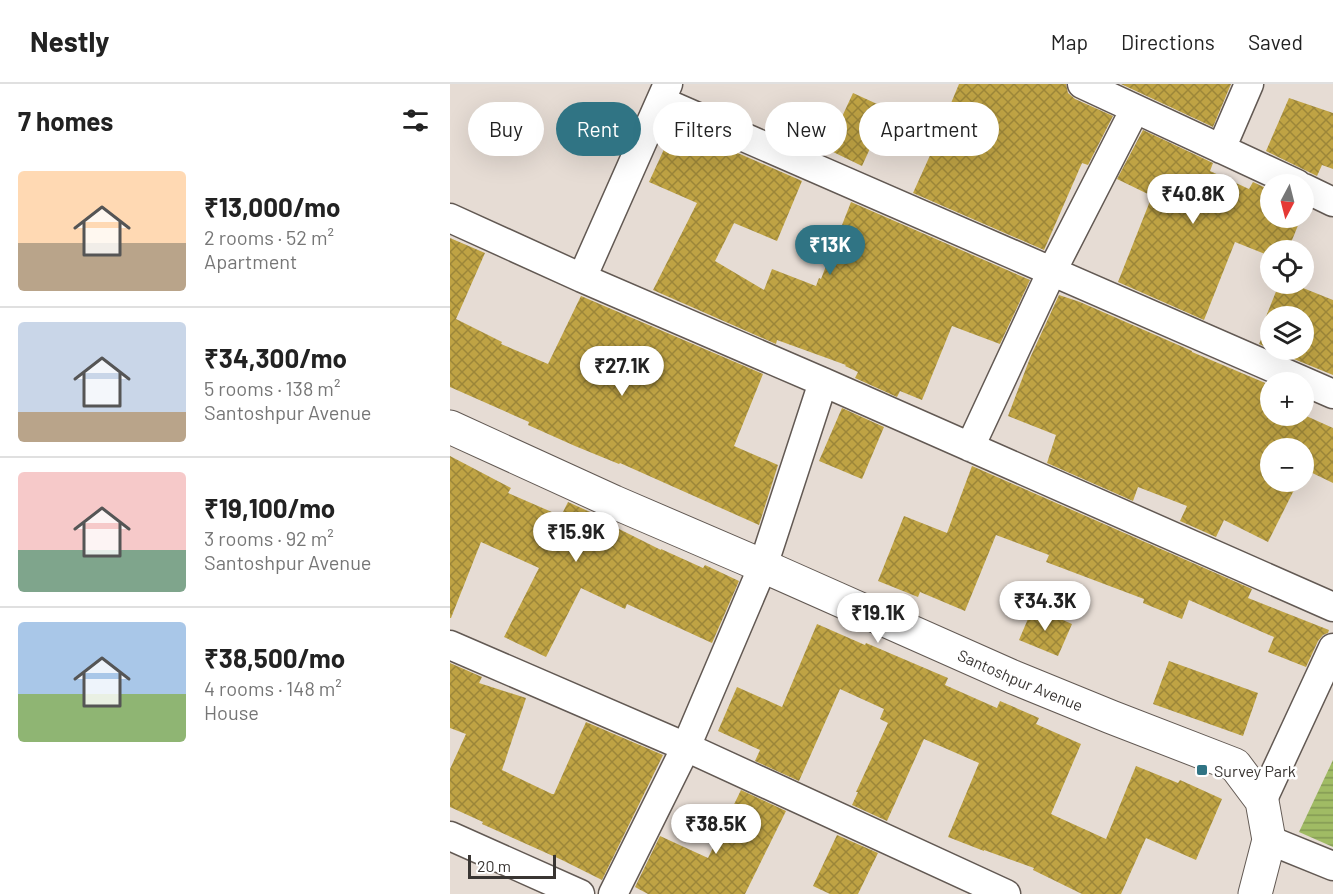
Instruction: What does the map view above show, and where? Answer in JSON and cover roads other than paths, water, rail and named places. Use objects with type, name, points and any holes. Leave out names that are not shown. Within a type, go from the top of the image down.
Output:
[{"type":"main road","name":"Santoshpur Avenue","points":[[450,427],[614,502],[1013,677],[1235,765],[1262,801],[1269,840],[1255,894]]},
{"type":"street","points":[[1082,84],[1275,174]]},
{"type":"street","points":[[1221,149],[1249,84]]},
{"type":"street","points":[[582,278],[664,92],[1052,272],[1333,394]]},
{"type":"street","points":[[970,447],[1052,272],[1135,109]]},
{"type":"street","points":[[1314,192],[1333,201]]},
{"type":"street","points":[[450,218],[1333,607]]},
{"type":"street","points":[[613,894],[686,747],[763,566],[823,382]]},
{"type":"street","points":[[450,645],[686,747],[1006,894]]},
{"type":"street","points":[[1262,801],[1333,648]]},
{"type":"street","points":[[450,836],[580,894]]},
{"type":"street","points":[[1269,840],[1333,866]]},
{"type":"place","name":"Survey Park","points":[[1202,770]]}]
